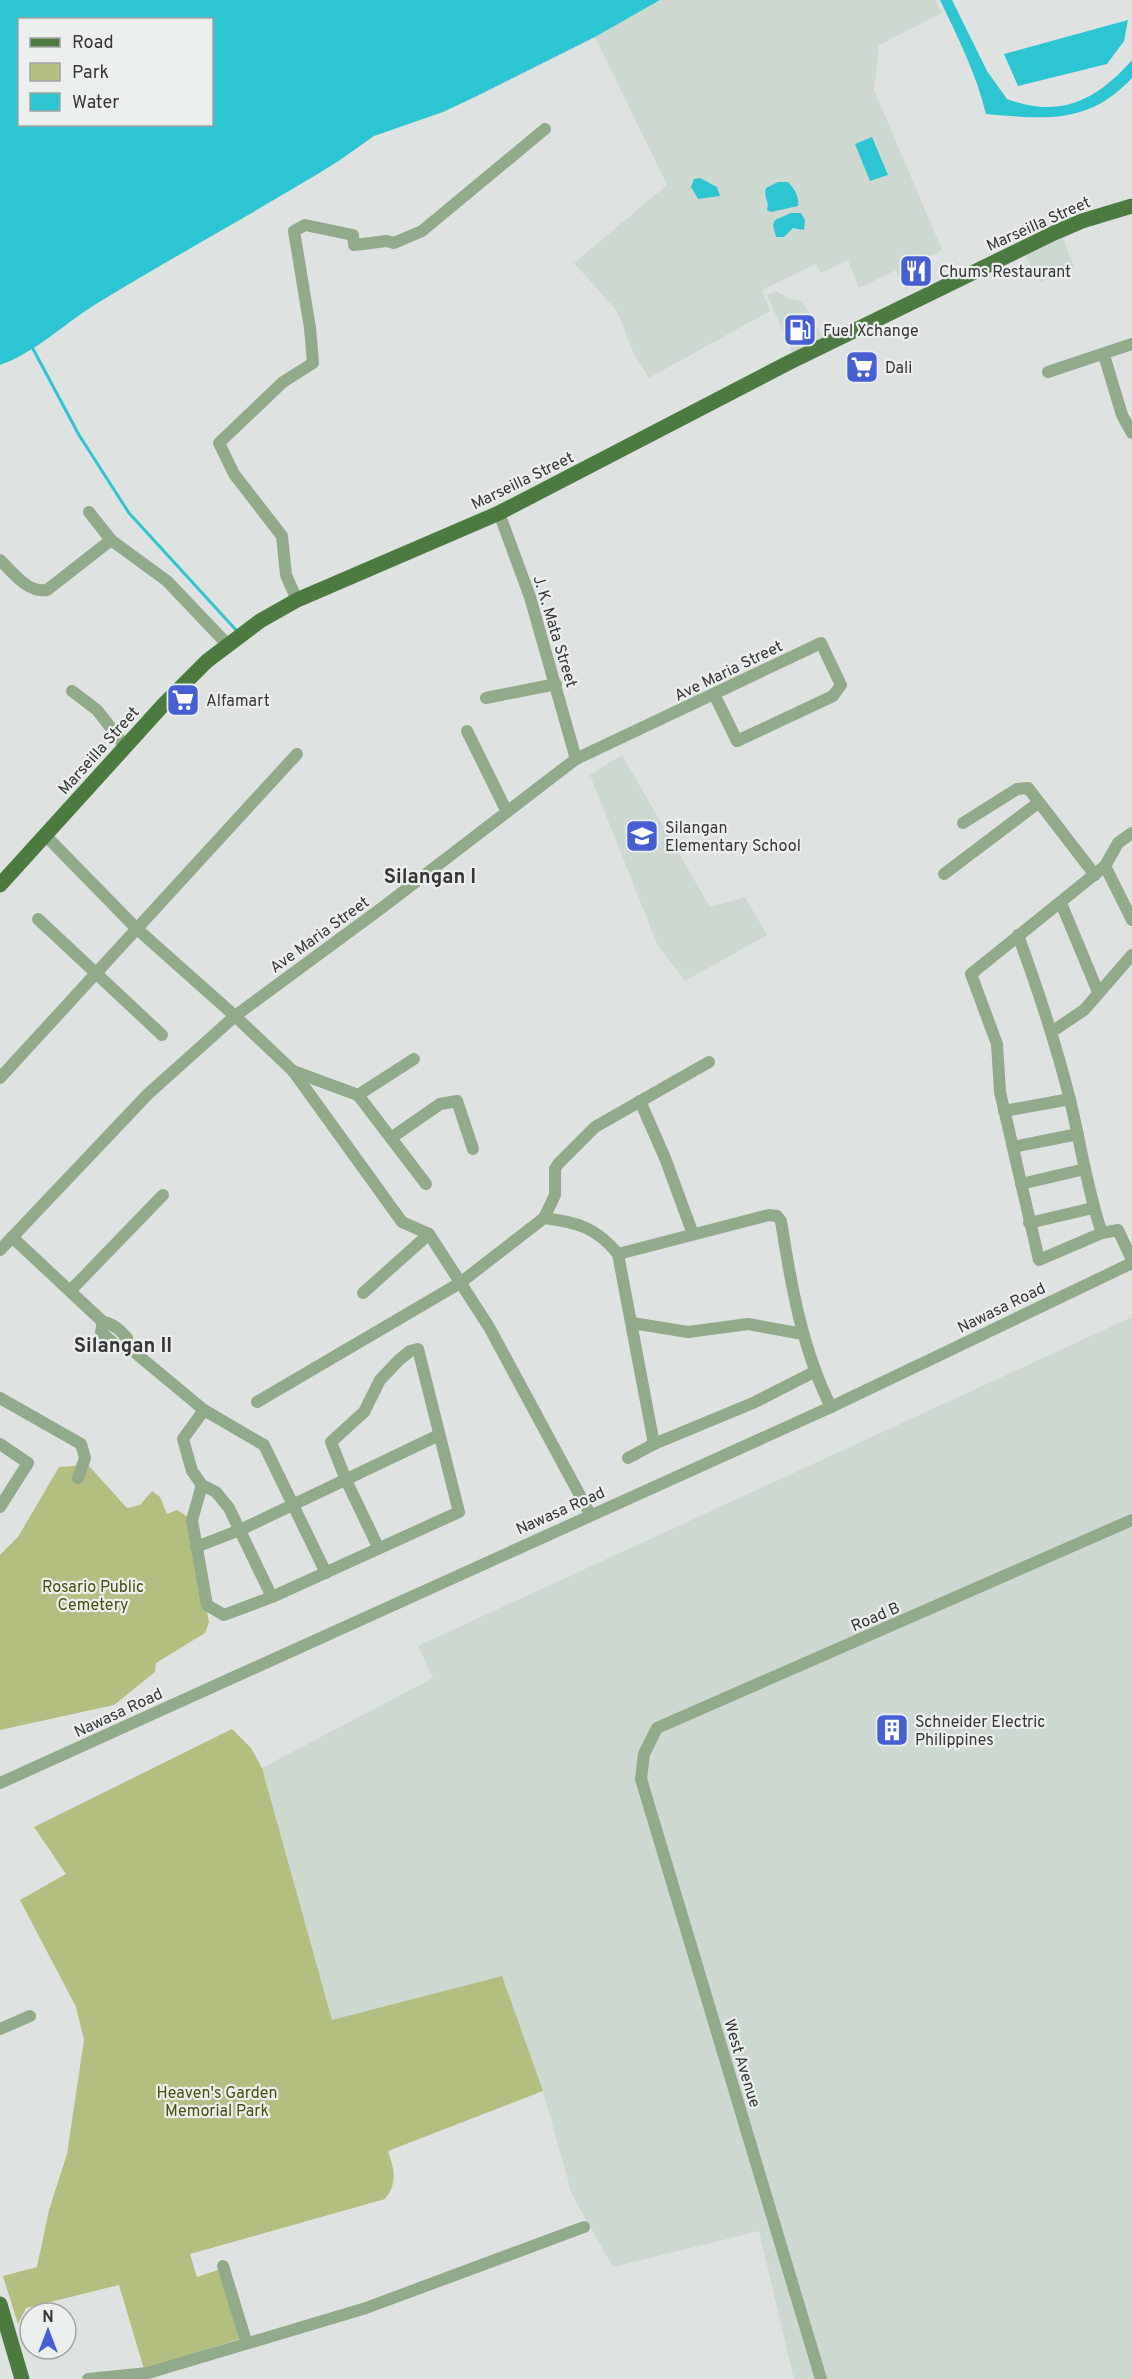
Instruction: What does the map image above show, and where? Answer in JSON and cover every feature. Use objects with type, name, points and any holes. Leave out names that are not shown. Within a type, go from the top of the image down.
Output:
[{"type":"main road","name":"Marseilla Street","points":[[0,885],[165,703],[227,644],[260,621],[297,600],[499,513],[878,317],[1082,221],[1132,206]]},
{"type":"main road","points":[[0,2304],[22,2379]]},
{"type":"street","points":[[297,600],[286,575],[282,536],[234,474],[219,443],[283,382],[312,363],[310,328],[294,231],[305,225],[353,235],[354,245],[387,241],[394,243],[422,231],[546,129]]},
{"type":"street","points":[[1048,372],[1132,344]]},
{"type":"street","points":[[1104,355],[1127,413],[1132,433]]},
{"type":"street","points":[[89,512],[111,540],[167,581],[227,644]]},
{"type":"street","name":"J. K. Mata Street","points":[[499,513],[530,597],[576,759]]},
{"type":"street","points":[[0,560],[30,589],[38,592],[47,590],[111,540]]},
{"type":"street","name":"Ave Maria Street","points":[[0,1250],[148,1094],[235,1016],[576,759],[714,696],[821,643],[841,685],[833,696],[737,741],[714,696]]},
{"type":"street","points":[[486,698],[556,684]]},
{"type":"street","points":[[72,690],[97,710],[125,746]]},
{"type":"street","points":[[467,732],[507,812]]},
{"type":"street","points":[[0,1078],[297,754]]},
{"type":"street","points":[[963,823],[1023,787],[1028,788],[1100,871],[1132,920]]},
{"type":"street","points":[[944,874],[1038,802]]},
{"type":"street","points":[[1132,833],[1118,843],[1100,871],[970,974],[997,1044],[997,1072],[1004,1112],[1039,1260],[1102,1233],[1118,1230],[1132,1261]]},
{"type":"street","points":[[45,835],[136,928],[293,1071],[402,1222],[429,1234],[489,1327],[590,1514]]},
{"type":"street","points":[[1060,903],[1098,992]]},
{"type":"street","points":[[38,919],[162,1035]]},
{"type":"street","points":[[1018,935],[1053,1031],[1093,1208],[1102,1233]]},
{"type":"street","points":[[1053,1031],[1084,1010],[1132,955]]},
{"type":"street","points":[[358,1095],[414,1059]]},
{"type":"street","points":[[256,1402],[460,1282],[543,1218],[555,1195],[555,1169],[595,1127],[709,1062]]},
{"type":"street","points":[[293,1071],[358,1095],[426,1184]]},
{"type":"street","points":[[1004,1112],[1070,1099]]},
{"type":"street","points":[[391,1138],[440,1104],[457,1101],[473,1149]]},
{"type":"street","points":[[640,1101],[665,1158],[693,1234]]},
{"type":"street","points":[[1013,1147],[1078,1134]]},
{"type":"street","points":[[1021,1184],[1085,1169]]},
{"type":"street","points":[[70,1291],[163,1195]]},
{"type":"street","points":[[1029,1222],[1093,1208]]},
{"type":"street","points":[[618,1254],[769,1215],[779,1218],[803,1334],[814,1372],[831,1407]]},
{"type":"street","points":[[543,1218],[576,1222],[606,1239],[618,1254],[654,1444]]},
{"type":"street","points":[[363,1293],[429,1234]]},
{"type":"street","points":[[12,1237],[103,1322],[120,1330],[127,1338],[127,1346],[204,1410],[264,1444],[326,1573]]},
{"type":"street","name":"Nawasa Road","points":[[0,1783],[590,1514],[831,1407],[1132,1261]]},
{"type":"street","points":[[632,1323],[688,1332],[748,1324],[803,1334]]},
{"type":"street","points":[[202,1485],[192,1520],[195,1547],[207,1605],[212,1611],[224,1615],[272,1597],[459,1512],[418,1349],[410,1351],[380,1380],[364,1412],[331,1442],[346,1480],[378,1547]]},
{"type":"street","points":[[628,1458],[654,1444],[753,1403],[814,1372]]},
{"type":"street","points":[[0,1398],[81,1444],[85,1458],[78,1478]]},
{"type":"street","points":[[204,1410],[183,1439],[192,1471],[202,1485],[216,1492],[229,1508],[272,1597]]},
{"type":"street","points":[[195,1547],[240,1530],[439,1435]]},
{"type":"street","points":[[0,1444],[28,1463],[0,1507]]},
{"type":"street","name":"Road B","points":[[644,1755],[657,1728],[1132,1520]]},
{"type":"street","name":"West Avenue","points":[[644,1755],[641,1779],[821,2379]]},
{"type":"street","points":[[0,2029],[30,2016]]},
{"type":"street","points":[[87,2379],[148,2373],[246,2341],[366,2308],[584,2227]]},
{"type":"street","points":[[223,2266],[246,2341]]},
{"type":"shaded area","points":[[660,0],[936,0],[942,13],[879,45],[874,90],[942,250],[907,267],[916,284],[906,289],[896,270],[859,288],[848,260],[821,273],[816,264],[762,290],[770,311],[649,378],[634,354],[617,311],[574,263],[667,185],[595,37]]},
{"type":"shaded area","points":[[1063,238],[1074,268],[1040,282],[1025,255]]},
{"type":"shaded area","points":[[776,291],[788,298],[802,301],[824,340],[794,357],[767,295]]},
{"type":"shaded area","name":"Silangan Elementary School","points":[[622,755],[710,907],[745,897],[767,935],[685,981],[658,946],[590,775]]},
{"type":"shaded area","points":[[1132,1317],[1132,2379],[794,2379],[759,2231],[613,2267],[572,2195],[543,2091],[332,2020],[262,1768],[433,1678],[418,1646]]},
{"type":"green space","name":"Rosario Public Cemetery","points":[[88,1465],[127,1508],[140,1505],[152,1491],[160,1497],[167,1514],[177,1510],[188,1517],[209,1622],[205,1633],[156,1663],[155,1672],[114,1705],[0,1730],[0,1555],[18,1537],[59,1467]]},
{"type":"green space","name":"Heaven's Garden Memorial Park","points":[[232,1729],[251,1748],[262,1768],[332,2020],[502,1976],[543,2091],[388,2151],[394,2176],[392,2187],[385,2199],[190,2254],[197,2277],[221,2269],[242,2338],[144,2369],[119,2285],[54,2301],[18,2301],[18,2324],[3,2276],[37,2267],[49,2210],[67,2154],[84,2040],[76,2007],[20,1900],[66,1874],[34,1827]]},
{"type":"water","points":[[0,0],[660,0],[595,37],[477,96],[443,112],[374,136],[337,162],[96,304],[13,360],[0,365]]},
{"type":"water","points":[[940,0],[952,0],[987,71],[1007,99],[1026,105],[1044,107],[1076,102],[1105,86],[1132,60],[1132,78],[1116,93],[1099,104],[1065,116],[1028,117],[986,114],[972,70]]},
{"type":"water","points":[[1128,20],[1124,41],[1107,64],[1018,86],[1004,54]]},
{"type":"water","points":[[872,137],[888,175],[870,181],[855,144]]},
{"type":"water","points":[[700,178],[717,187],[720,196],[698,199],[691,187],[694,179]]},
{"type":"water","points":[[778,182],[790,184],[797,196],[798,206],[771,212],[767,210],[766,188]]},
{"type":"water","points":[[791,213],[801,213],[805,220],[804,230],[793,228],[784,237],[776,237],[773,225],[775,220]]},
{"type":"waterway","points":[[32,347],[79,435],[129,513],[236,630]]},
{"type":"place","name":"Chums Restaurant","points":[[916,271]]},
{"type":"place","name":"Fuel Xchange","points":[[800,330]]},
{"type":"place","name":"Dali","points":[[862,367]]},
{"type":"place","name":"Alfamart","points":[[183,700]]},
{"type":"place","name":"Silangan Elementary School","points":[[642,836]]},
{"type":"place","name":"Schneider Electric Philippines","points":[[892,1730]]},
{"type":"district","name":"Silangan I","points":[[430,876]]},
{"type":"district","name":"Silangan II","points":[[123,1345]]}]
